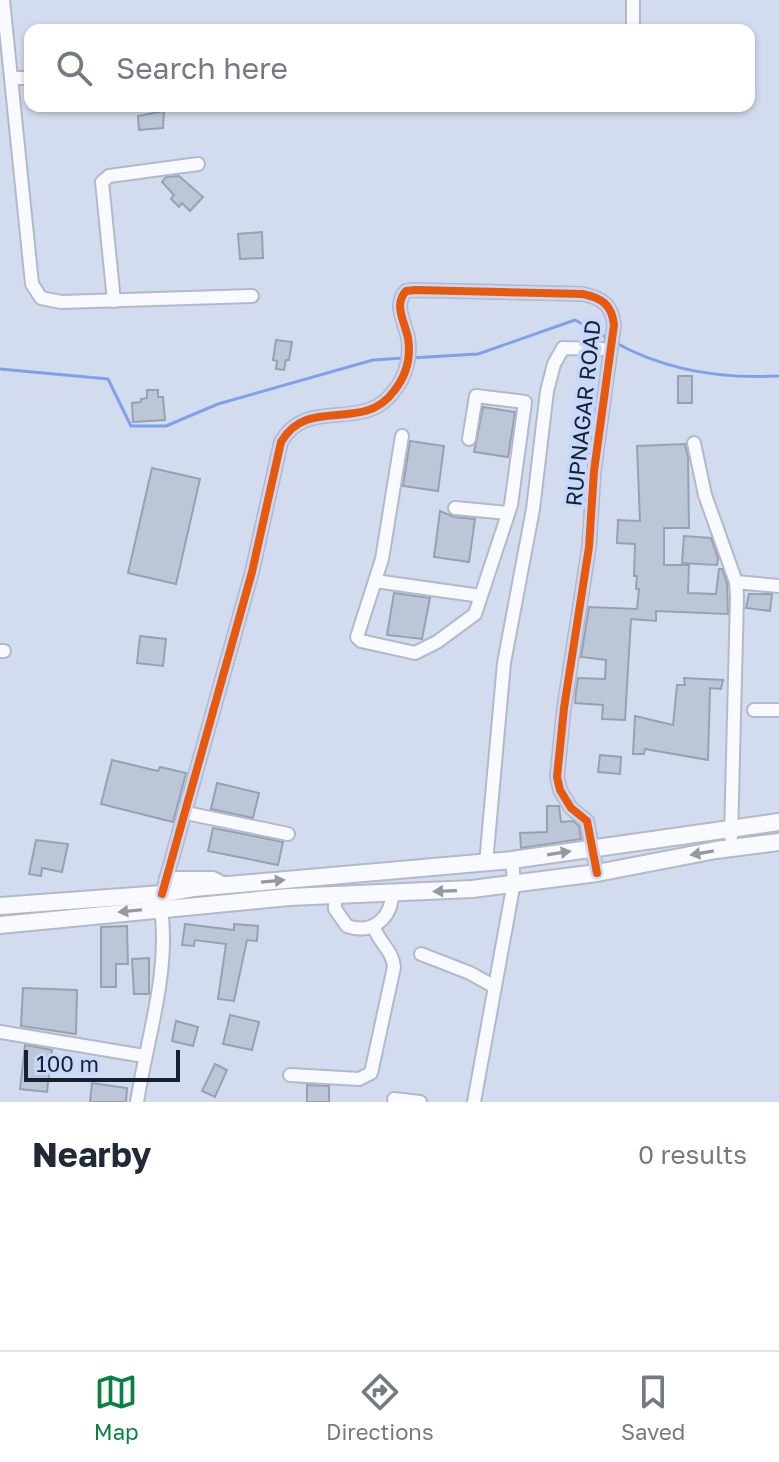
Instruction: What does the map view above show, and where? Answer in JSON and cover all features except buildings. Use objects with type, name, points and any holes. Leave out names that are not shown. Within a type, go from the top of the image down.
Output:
[{"type":"main road","points":[[0,906],[486,863],[779,822]]},
{"type":"main road","points":[[0,925],[163,893],[289,897],[472,889],[597,873],[779,842]]},
{"type":"street","points":[[3,0],[4,38],[35,291],[41,298],[50,301],[252,296]]},
{"type":"street","points":[[633,0],[633,24]]},
{"type":"street","points":[[11,78],[24,78]]},
{"type":"street","points":[[114,301],[102,182],[109,176],[198,164]]},
{"type":"street","name":"RUPNAGAR ROAD","points":[[163,893],[252,572],[281,442],[288,429],[298,421],[311,416],[353,414],[374,409],[393,394],[409,356],[400,297],[406,291],[415,290],[583,294],[597,296],[613,313],[613,334],[606,348],[589,547],[564,708],[557,777],[560,790],[571,808],[587,821],[597,873]]},
{"type":"street","points":[[486,863],[504,663],[533,509],[547,391],[554,364],[563,348],[606,348]]},
{"type":"street","points":[[402,436],[382,559],[357,637],[361,641],[415,653],[437,642],[475,614],[510,509],[525,402],[476,396],[469,439]]},
{"type":"street","points":[[694,443],[705,495],[736,582],[730,829],[733,848]]},
{"type":"street","points":[[455,508],[533,509]]},
{"type":"street","points":[[375,581],[481,596]]},
{"type":"street","points":[[736,582],[779,586]]},
{"type":"street","points":[[754,710],[779,710]]},
{"type":"street","points":[[186,813],[288,834]]},
{"type":"street","points":[[474,1102],[514,882],[512,860]]},
{"type":"street","points":[[137,1102],[162,974],[165,935],[163,893]]},
{"type":"street","points":[[335,902],[335,909],[347,926],[365,930],[374,927],[389,912],[392,893]]},
{"type":"street","points":[[290,1075],[359,1079],[371,1073],[394,967],[391,953],[374,927]]},
{"type":"street","points":[[421,954],[470,973],[495,987]]},
{"type":"street","points":[[0,1032],[144,1056]]},
{"type":"street","points":[[394,1099],[420,1102]]},
{"type":"waterway","points":[[411,358],[478,354],[575,320],[609,339]]},
{"type":"waterway","points":[[616,343],[654,360],[695,371],[737,376],[779,376]]},
{"type":"waterway","points":[[0,369],[108,379],[131,426],[166,426],[218,404],[373,360],[404,358]]},
{"type":"cycle path","points":[[162,894],[252,572],[281,442],[292,428],[306,420],[367,410],[381,404],[394,391],[404,373],[409,352],[400,302],[406,291],[415,290],[583,294],[605,304],[613,318],[594,471],[589,547],[564,708],[557,777],[560,790],[571,808],[587,821],[597,873]]}]
